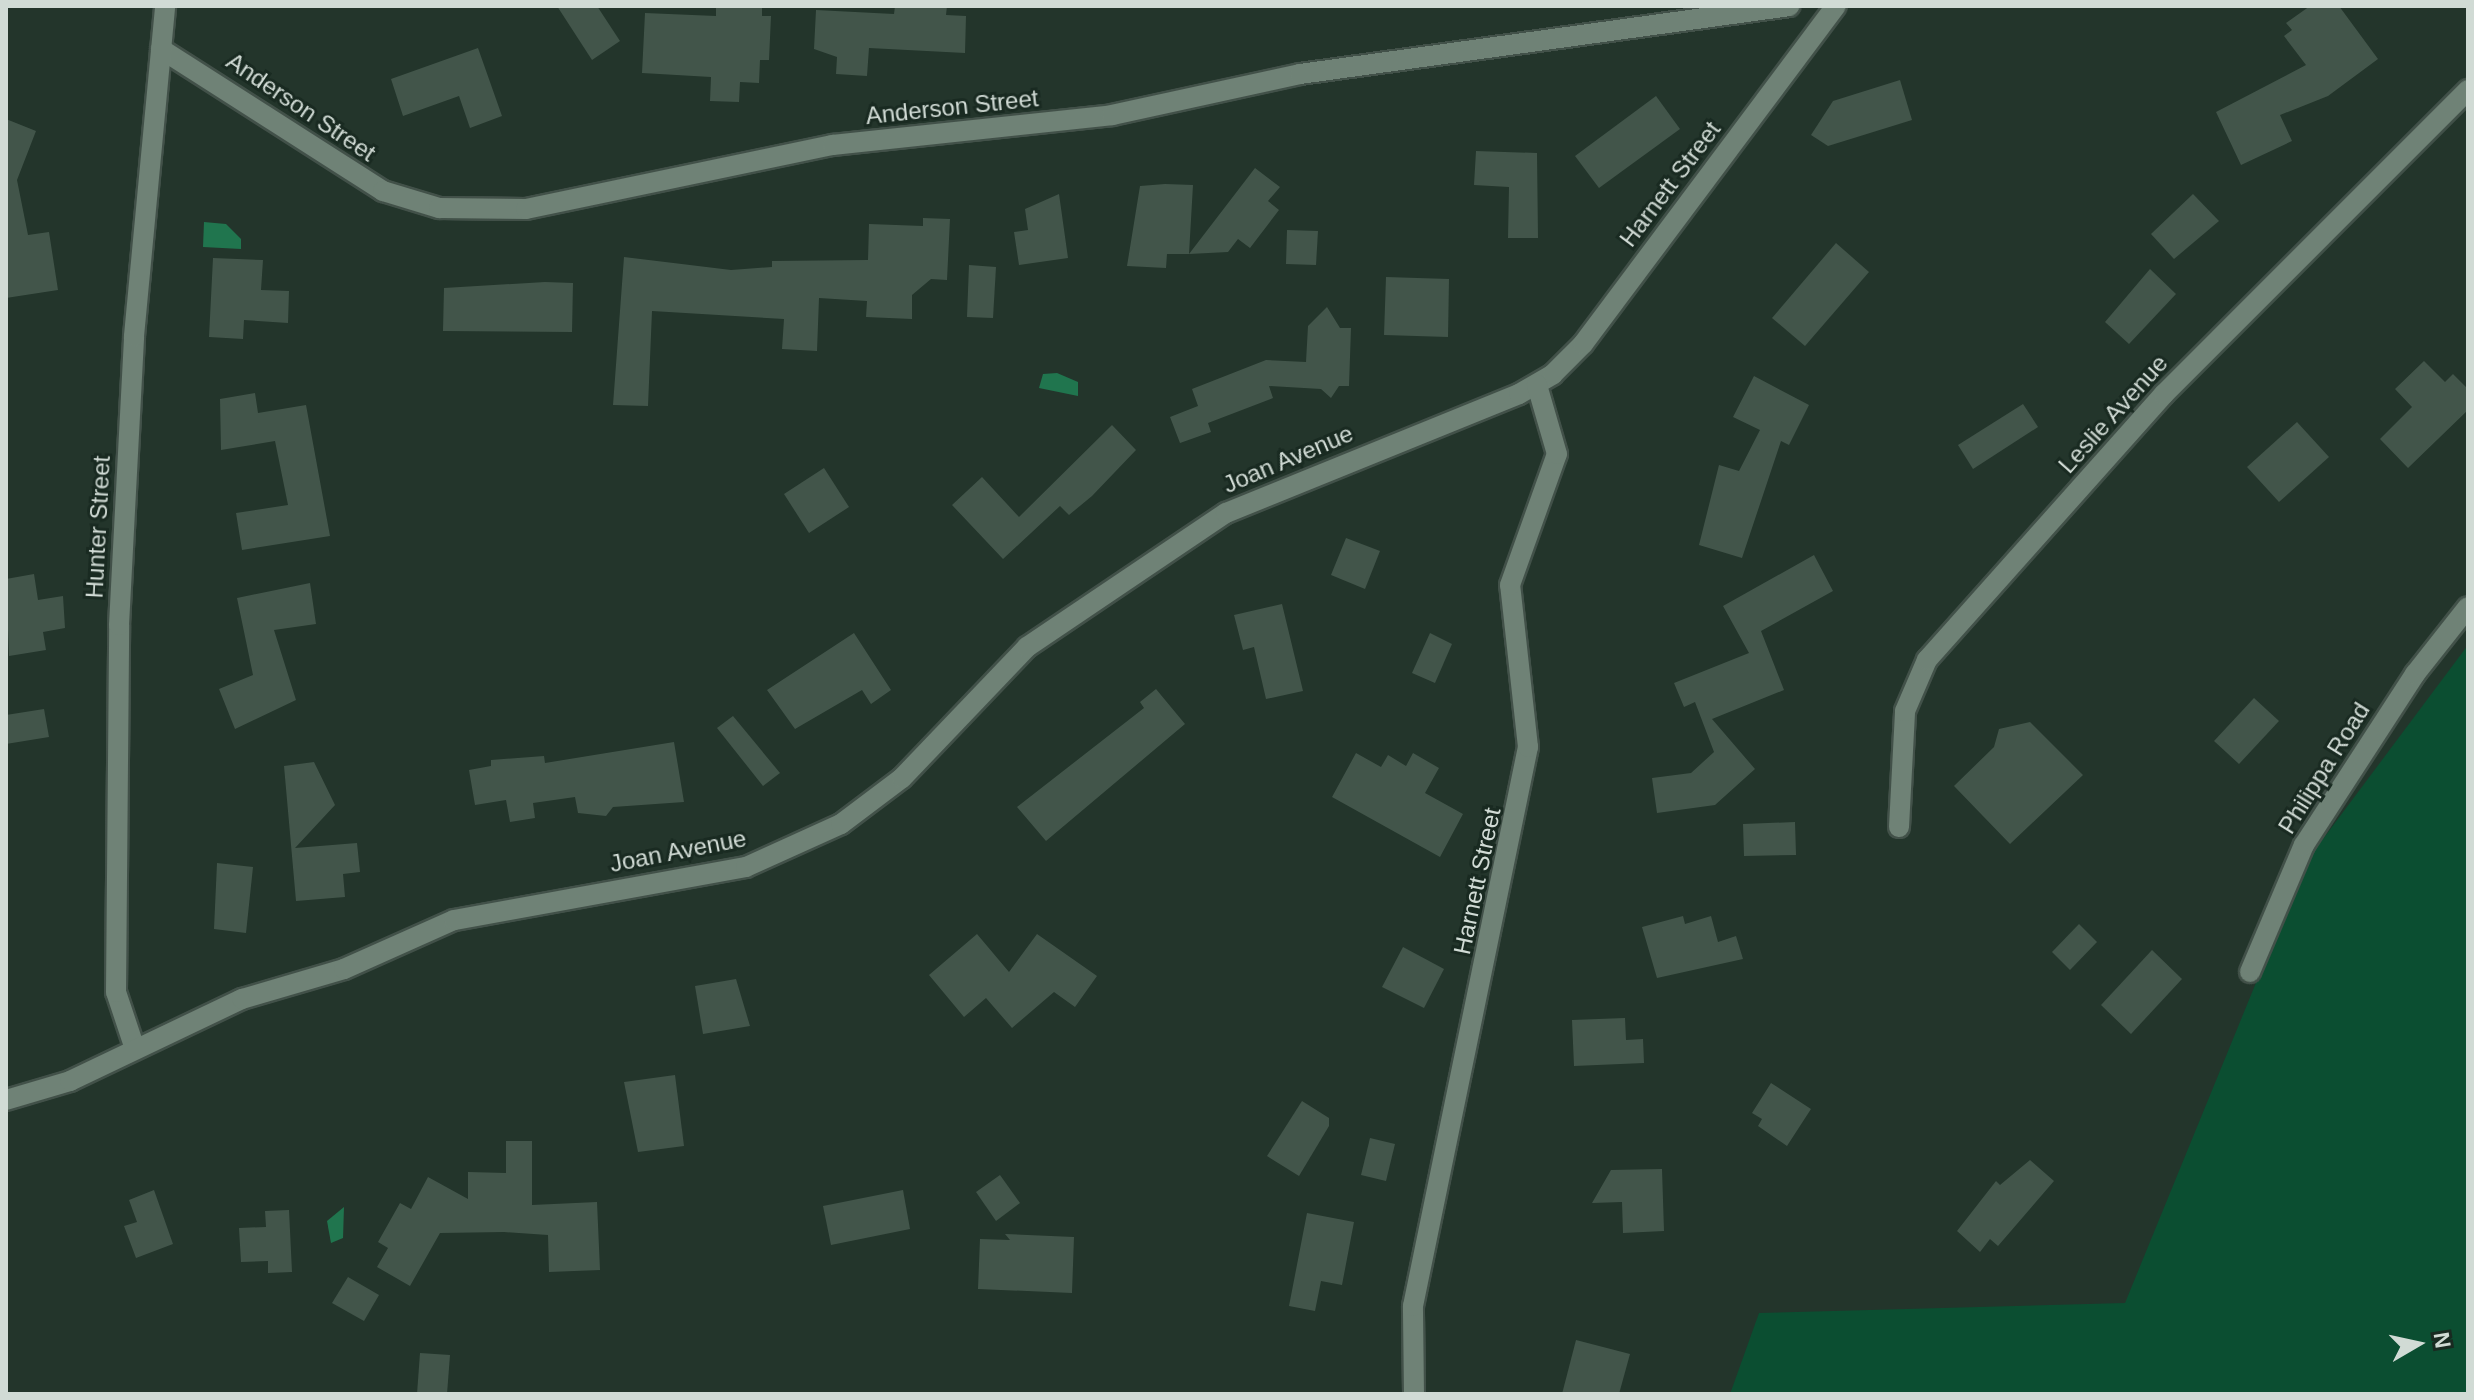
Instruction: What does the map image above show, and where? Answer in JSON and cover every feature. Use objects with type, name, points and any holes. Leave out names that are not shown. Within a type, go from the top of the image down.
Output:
[{"type":"street","name":"Hunter Street","points":[[135,1049],[116,992],[119,625],[134,336],[165,6]]},
{"type":"street","name":"Anderson Street","points":[[161,49],[383,191],[439,208],[513,209],[833,145],[1099,117],[1300,74],[1789,6]]},
{"type":"street","name":"Harnett Street","points":[[1496,403],[1537,385],[1583,344],[1836,6]]},
{"type":"street","name":"Leslie Avenue","points":[[1899,827],[1905,711],[1927,660],[2164,394],[2468,90]]},
{"type":"street","name":"Harnett Street","points":[[1414,1394],[1413,1306],[1526,769],[1510,585],[1557,454],[1537,385]]},
{"type":"street","name":"Joan Avenue","points":[[6,1100],[50,1089],[234,1002],[344,969],[454,920],[693,878],[794,849],[902,778],[1027,647],[1214,521],[1276,488],[1496,403]]},
{"type":"street","name":"Philippa Road","points":[[2250,972],[2304,845],[2423,662],[2468,607]]},
{"type":"shaded area","points":[[204,222],[226,224],[241,239],[241,249],[203,247]]},
{"type":"shaded area","points":[[1057,373],[1078,382],[1078,396],[1039,388],[1043,374]]},
{"type":"shaded area","points":[[2468,645],[2468,1394],[1730,1394],[1759,1313],[2125,1303],[2305,863]]},
{"type":"shaded area","points":[[344,1207],[343,1238],[331,1243],[327,1221]]},
{"type":"building","points":[[557,6],[597,6],[620,41],[592,60]]},
{"type":"building","points":[[716,6],[762,6],[762,16],[771,16],[769,60],[760,60],[759,83],[740,82],[739,102],[710,101],[711,77],[642,73],[645,13],[716,16]]},
{"type":"building","points":[[895,6],[947,6],[946,15],[966,16],[965,53],[869,48],[867,76],[836,74],[837,57],[814,49],[816,10],[894,14]]},
{"type":"building","points":[[2310,6],[2339,6],[2378,59],[2328,96],[2280,115],[2292,141],[2241,165],[2216,112],[2306,65],[2284,36],[2292,30],[2286,23]]},
{"type":"building","points":[[478,48],[502,116],[470,128],[459,96],[403,116],[391,79]]},
{"type":"building","points":[[1900,80],[1912,120],[1828,146],[1811,135],[1833,101]]},
{"type":"building","points":[[1656,96],[1680,129],[1599,188],[1575,156]]},
{"type":"building","points":[[6,119],[36,131],[17,180],[28,235],[49,232],[58,290],[6,298]]},
{"type":"building","points":[[1476,151],[1537,153],[1538,238],[1508,238],[1509,187],[1474,185]]},
{"type":"building","points":[[1255,168],[1280,187],[1268,201],[1279,210],[1250,248],[1238,239],[1228,252],[1189,254]]},
{"type":"building","points":[[1193,185],[1189,254],[1167,254],[1166,268],[1127,266],[1140,186]]},
{"type":"building","points":[[1059,194],[1068,258],[1019,265],[1014,232],[1028,230],[1025,209]]},
{"type":"building","points":[[2193,194],[2219,221],[2174,259],[2151,234]]},
{"type":"building","points":[[923,218],[950,219],[947,280],[931,279],[912,295],[912,319],[866,317],[867,301],[819,298],[817,351],[782,349],[784,319],[652,311],[648,406],[613,405],[624,257],[731,270],[772,267],[772,261],[868,260],[869,224],[923,226]]},
{"type":"building","points":[[1287,230],[1318,231],[1316,265],[1286,264]]},
{"type":"building","points":[[1836,243],[1869,272],[1805,346],[1772,318]]},
{"type":"building","points":[[213,258],[263,260],[261,290],[289,291],[288,323],[244,320],[243,339],[209,337]]},
{"type":"building","points":[[969,265],[996,267],[993,318],[967,317]]},
{"type":"building","points":[[2150,269],[2176,294],[2129,344],[2105,322]]},
{"type":"building","points":[[1386,277],[1449,279],[1448,337],[1384,335]]},
{"type":"building","points":[[573,283],[572,332],[443,331],[444,288]]},
{"type":"building","points":[[1327,307],[1340,328],[1351,328],[1349,386],[1339,386],[1331,398],[1321,389],[1269,386],[1273,398],[1208,423],[1211,432],[1180,443],[1170,417],[1198,406],[1192,389],[1266,360],[1306,362],[1308,326]]},
{"type":"building","points":[[2424,361],[2445,382],[2453,374],[2468,389],[2468,410],[2408,468],[2380,439],[2412,407],[2395,389]]},
{"type":"building","points":[[1754,376],[1809,405],[1789,445],[1781,441],[1742,558],[1699,545],[1719,465],[1739,471],[1760,430],[1733,417]]},
{"type":"building","points":[[255,393],[258,413],[306,405],[330,536],[242,550],[236,513],[288,505],[275,441],[221,450],[220,399]]},
{"type":"building","points":[[2023,404],[2038,427],[1973,469],[1958,445]]},
{"type":"building","points":[[2297,422],[2329,457],[2279,502],[2247,467]]},
{"type":"building","points":[[1112,425],[1136,450],[1069,515],[1060,506],[1003,559],[952,505],[982,477],[1019,517]]},
{"type":"building","points":[[824,468],[849,507],[809,533],[784,494]]},
{"type":"building","points":[[1346,538],[1380,551],[1365,589],[1331,575]]},
{"type":"building","points":[[1814,555],[1833,591],[1761,631],[1784,690],[1712,719],[1755,769],[1715,805],[1657,813],[1652,778],[1691,773],[1714,752],[1695,702],[1684,707],[1674,683],[1749,653],[1723,606]]},
{"type":"building","points":[[34,574],[38,600],[63,596],[65,628],[43,632],[46,650],[9,656],[6,579]]},
{"type":"building","points":[[310,583],[316,624],[274,630],[296,700],[235,729],[219,689],[253,675],[237,598]]},
{"type":"building","points":[[1282,604],[1303,691],[1266,699],[1254,647],[1243,650],[1234,615]]},
{"type":"building","points":[[854,633],[891,690],[871,704],[862,690],[795,729],[767,690]]},
{"type":"building","points":[[1430,633],[1452,644],[1435,683],[1412,673]]},
{"type":"building","points":[[1156,689],[1185,724],[1046,841],[1017,807],[1144,708],[1140,702]]},
{"type":"building","points":[[2254,698],[2279,721],[2239,764],[2214,741]]},
{"type":"building","points":[[44,709],[49,737],[6,744],[6,715]]},
{"type":"building","points":[[733,716],[780,773],[763,786],[717,728]]},
{"type":"building","points":[[2030,722],[2083,775],[2010,844],[1954,786],[1994,747],[1999,729]]},
{"type":"building","points":[[674,742],[684,802],[613,807],[606,816],[578,813],[575,797],[533,803],[535,818],[510,822],[506,800],[475,805],[469,770],[491,766],[491,760],[544,756],[545,763]]},
{"type":"building","points":[[1356,753],[1381,767],[1388,755],[1406,766],[1413,753],[1439,768],[1425,793],[1463,814],[1440,857],[1332,797]]},
{"type":"building","points":[[314,762],[335,805],[295,848],[357,843],[360,872],[343,874],[345,897],[296,901],[284,766]]},
{"type":"building","points":[[1795,822],[1796,855],[1744,856],[1743,824]]},
{"type":"building","points":[[217,863],[253,867],[246,933],[214,929]]},
{"type":"building","points":[[1683,916],[1685,924],[1711,916],[1718,942],[1736,936],[1743,959],[1657,978],[1642,927]]},
{"type":"building","points":[[2079,924],[2097,942],[2070,970],[2052,952]]},
{"type":"building","points":[[977,934],[1009,972],[1037,934],[1097,976],[1075,1007],[1054,992],[1012,1028],[986,998],[964,1017],[929,975]]},
{"type":"building","points":[[1403,947],[1444,969],[1424,1008],[1382,987]]},
{"type":"building","points":[[2152,950],[2182,979],[2131,1034],[2101,1005]]},
{"type":"building","points":[[736,979],[750,1026],[703,1034],[695,986]]},
{"type":"building","points":[[1625,1018],[1626,1040],[1643,1039],[1644,1063],[1574,1066],[1572,1020]]},
{"type":"building","points":[[675,1075],[684,1146],[638,1152],[624,1082]]},
{"type":"building","points":[[1771,1083],[1811,1109],[1787,1146],[1758,1126],[1762,1119],[1752,1113]]},
{"type":"building","points":[[1302,1101],[1329,1118],[1329,1126],[1299,1176],[1267,1156]]},
{"type":"building","points":[[1370,1138],[1395,1144],[1386,1181],[1361,1175]]},
{"type":"building","points":[[506,1141],[532,1141],[532,1205],[597,1202],[600,1270],[549,1272],[548,1235],[504,1232],[440,1233],[410,1286],[377,1267],[388,1248],[378,1242],[400,1203],[411,1209],[428,1177],[468,1199],[468,1172],[506,1173]]},
{"type":"building","points":[[2030,1160],[2054,1181],[1998,1246],[1990,1239],[1980,1252],[1957,1231],[1996,1181],[2000,1185]]},
{"type":"building","points":[[1662,1169],[1664,1231],[1623,1233],[1622,1202],[1592,1203],[1611,1170]]},
{"type":"building","points":[[1000,1175],[1020,1203],[996,1221],[976,1192]]},
{"type":"building","points":[[154,1190],[173,1244],[136,1258],[124,1226],[137,1222],[129,1200]]},
{"type":"building","points":[[903,1190],[910,1229],[831,1245],[823,1206]]},
{"type":"building","points":[[289,1210],[292,1272],[268,1273],[268,1261],[241,1262],[239,1228],[266,1227],[265,1211]]},
{"type":"building","points":[[1307,1213],[1354,1222],[1342,1285],[1321,1281],[1315,1311],[1289,1306]]},
{"type":"building","points":[[1005,1234],[1074,1237],[1072,1293],[978,1289],[980,1239],[1010,1240]]},
{"type":"building","points":[[348,1277],[379,1295],[364,1321],[332,1303]]},
{"type":"building","points":[[1576,1340],[1630,1354],[1619,1394],[1562,1394]]},
{"type":"building","points":[[420,1353],[450,1355],[447,1394],[417,1394]]}]
